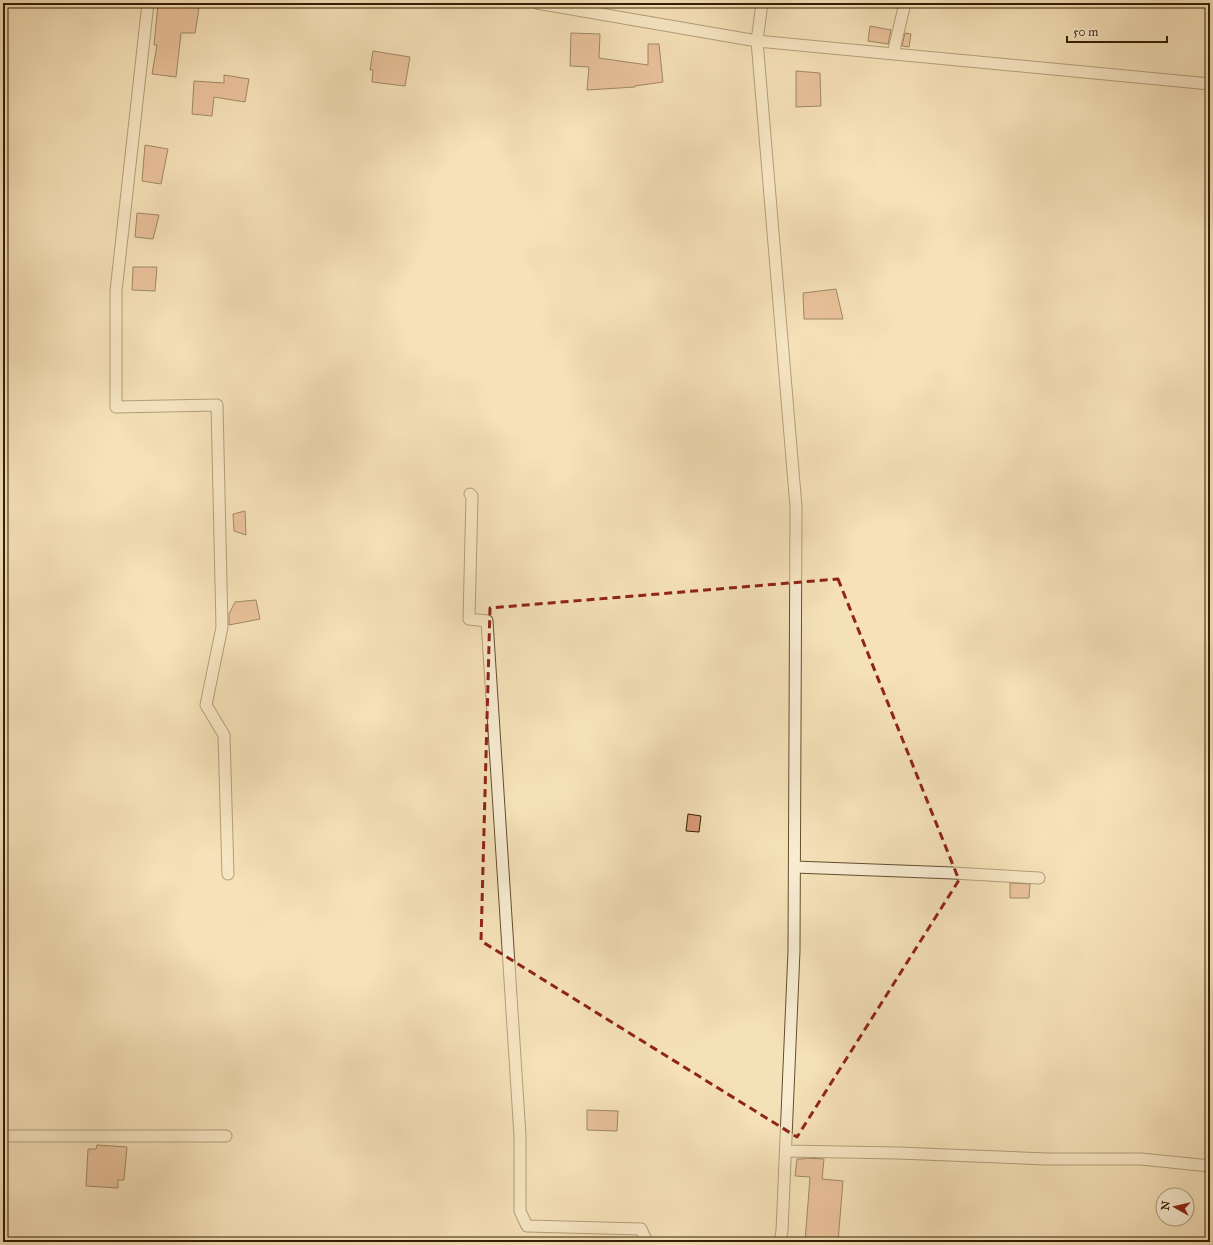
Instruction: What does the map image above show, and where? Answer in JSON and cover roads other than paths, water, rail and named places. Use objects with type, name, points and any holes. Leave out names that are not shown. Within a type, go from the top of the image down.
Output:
[{"type":"street","points":[[148,3],[116,291],[116,408],[217,405],[222,627],[206,705],[224,735],[228,874]]},
{"type":"street","points":[[537,3],[757,41],[1210,84]]},
{"type":"street","points":[[762,3],[757,41],[796,507],[794,951],[786,1151],[782,1231],[780,1242]]},
{"type":"street","points":[[893,54],[905,3]]},
{"type":"street","points":[[470,494],[472,496],[469,618],[487,621],[520,1136],[520,1211],[526,1226],[641,1229],[647,1242]]},
{"type":"street","points":[[794,867],[953,872],[1039,878]]},
{"type":"street","points":[[3,1136],[226,1136]]},
{"type":"street","points":[[786,1151],[898,1153],[1046,1159],[1141,1159],[1210,1166]]}]
